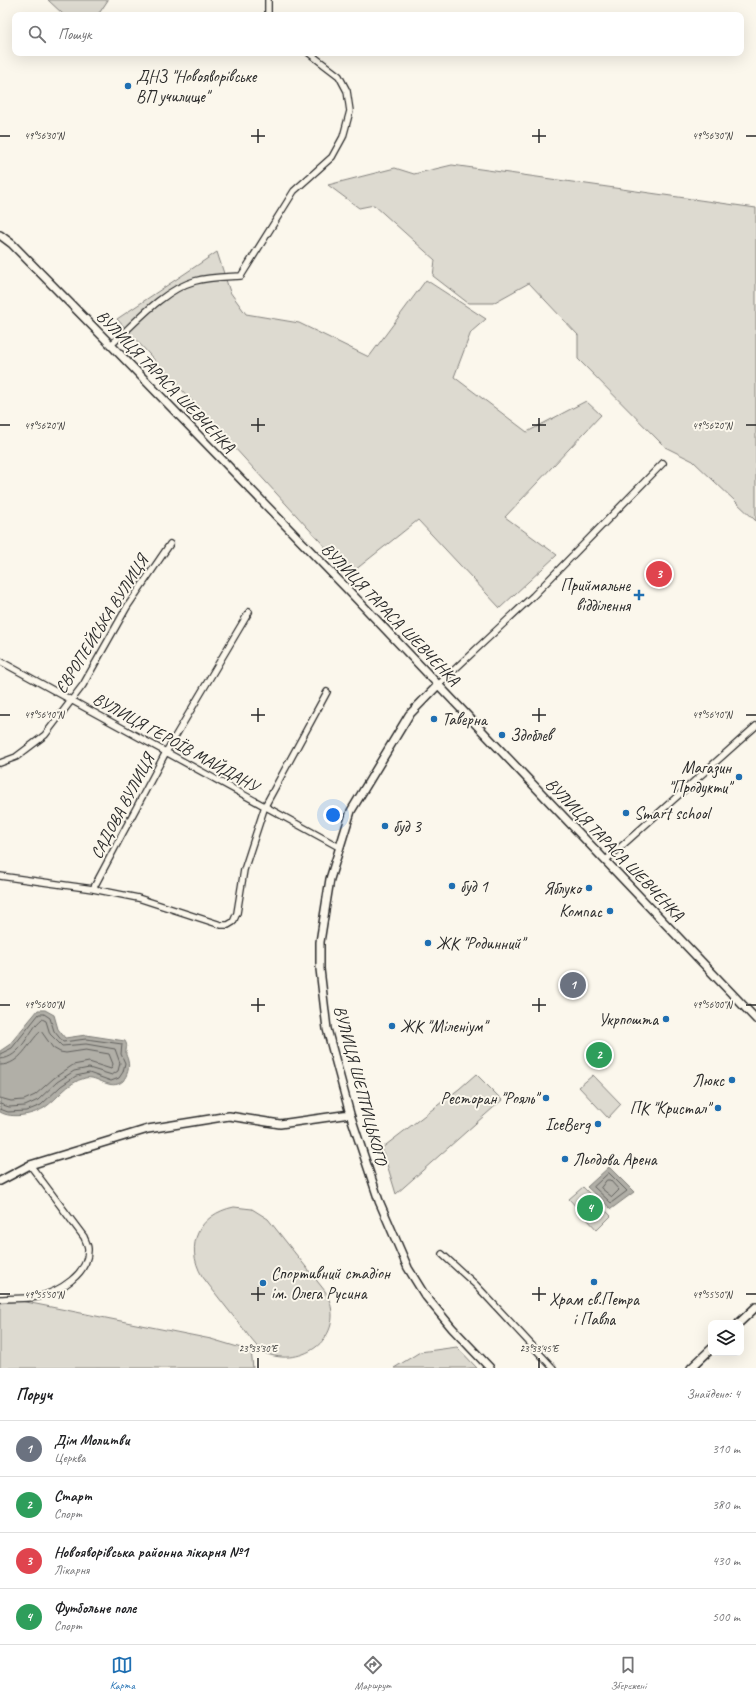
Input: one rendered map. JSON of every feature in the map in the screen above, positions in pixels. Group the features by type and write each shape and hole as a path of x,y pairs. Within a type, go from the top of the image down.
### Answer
{"street":[{"path":"268,0 268,12"},
{"path":"111,345 157,303 181,286 205,279 241,276 294,191 332,157 343,138 350,111 347,91 339,76 313,56"},
{"name":"ВУЛИЦЯ ТАРАСА ШЕВЧЕНКА","path":"0,235 12,244 111,345 606,860 756,1019"},
{"path":"438,685 533,596 662,463"},
{"name":"ЄВРОПЕЙСЬКА ВУЛИЦЯ","path":"0,762 16,757 45,735 84,684 127,607 170,544"},
{"name":"САДОВА ВУЛИЦЯ","path":"93,889 166,752 249,612"},
{"name":"ВУЛИЦЯ ГЕРОЇВ МАЙДАНУ","path":"0,661 340,846"},
{"name":"ВУЛИЦЯ ШЕПТИЦЬКОГО","path":"438,685 409,715 351,811 330,879 320,942 320,969 327,1029 350,1114 378,1201 408,1268 424,1294 452,1328 490,1368"},
{"path":"0,876 93,889 138,898 221,925 228,925 233,922 236,913 244,870 265,806 327,692"},
{"path":"606,860 756,726"},
{"path":"0,1181 30,1165 156,1127 229,1116 280,1124 350,1114"},
{"path":"0,1299 37,1297 58,1289 76,1277 84,1266 88,1249 84,1237 30,1165"},
{"path":"442,1254 476,1285 553,1368"},
{"path":"741,1320 756,1307"},
{"path":"691,1368 708,1352"}],"shaded area":[{"path":"48,0 108,0 100,12 61,12"},
{"path":"452,165 756,208 756,521 693,461 665,447 578,359 578,335 529,283 493,303 468,303 433,276 435,260 374,205 359,208 328,185 395,168 414,174"},
{"path":"217,252 230,292 246,314 299,323 369,357 426,280 486,319 471,332 454,377 527,432 586,401 601,415 505,517 557,555 500,608 418,520 350,574 117,319"},
{"path":"476,1074 502,1100 396,1194 382,1148 459,1089"},
{"path":"593,1075 621,1104 608,1118 579,1087"},
{"path":"583,1187 611,1216 597,1230 569,1199"},
{"name":"Спортивний стадіон ім. Олега Русина","path":"234,1207 252,1209 268,1219 325,1291 331,1306 332,1321 328,1333 320,1344 309,1351 296,1356 282,1357 267,1354 259,1349 202,1276 194,1253 198,1232 212,1216"},
{"path":"21,1301 211,1339 251,1351 253,1368 0,1368 0,1303"},
{"path":"457,1347 477,1368 394,1368 420,1352"}],"water":[{"path":"38,1010 45,1010 54,1015 58,1029 65,1038 86,1035 125,1041 127,1045 126,1054 129,1066 123,1081 113,1085 95,1079 85,1078 73,1083 44,1108 39,1110 16,1116 0,1112 0,1051 9,1045"},
{"path":"609,1167 634,1192 611,1209 587,1187"}],"place":[{"name":"ДНЗ \"Новояворівське ВП училище\"","path":"128,86"},
{"name":"Новояворівська районна лікарня №1","path":"659,574"},
{"name":"Приймальне відділення","path":"639,595"},
{"name":"Таверна","path":"434,719"},
{"name":"Здоблев","path":"502,735"},
{"name":"Магазин \"Продукти\"","path":"739,777"},
{"name":"Smart school","path":"626,813"},
{"name":"буд 3","path":"385,826"},
{"name":"буд 1","path":"452,886"},
{"name":"Яблуко","path":"589,888"},
{"name":"Компас","path":"610,911"},
{"name":"ЖК \"Родинний\"","path":"428,943"},
{"name":"Дім Молитви","path":"573,985"},
{"name":"Укрпошта","path":"666,1019"},
{"name":"ЖК \"Міленіум\"","path":"392,1026"},
{"name":"Старт","path":"599,1055"},
{"name":"Люкс","path":"732,1080"},
{"name":"Ресторан \"Рояль\"","path":"546,1098"},
{"name":"ПК \"Кристал\"","path":"718,1108"},
{"name":"IceBerg","path":"598,1124"},
{"name":"Льодова Арена","path":"565,1159"},
{"name":"Футбольне поле","path":"590,1208"},
{"name":"Храм св.Петра і Павла","path":"594,1282"},
{"name":"Спортивний стадіон ім. Олега Русина","path":"263,1283"}]}
